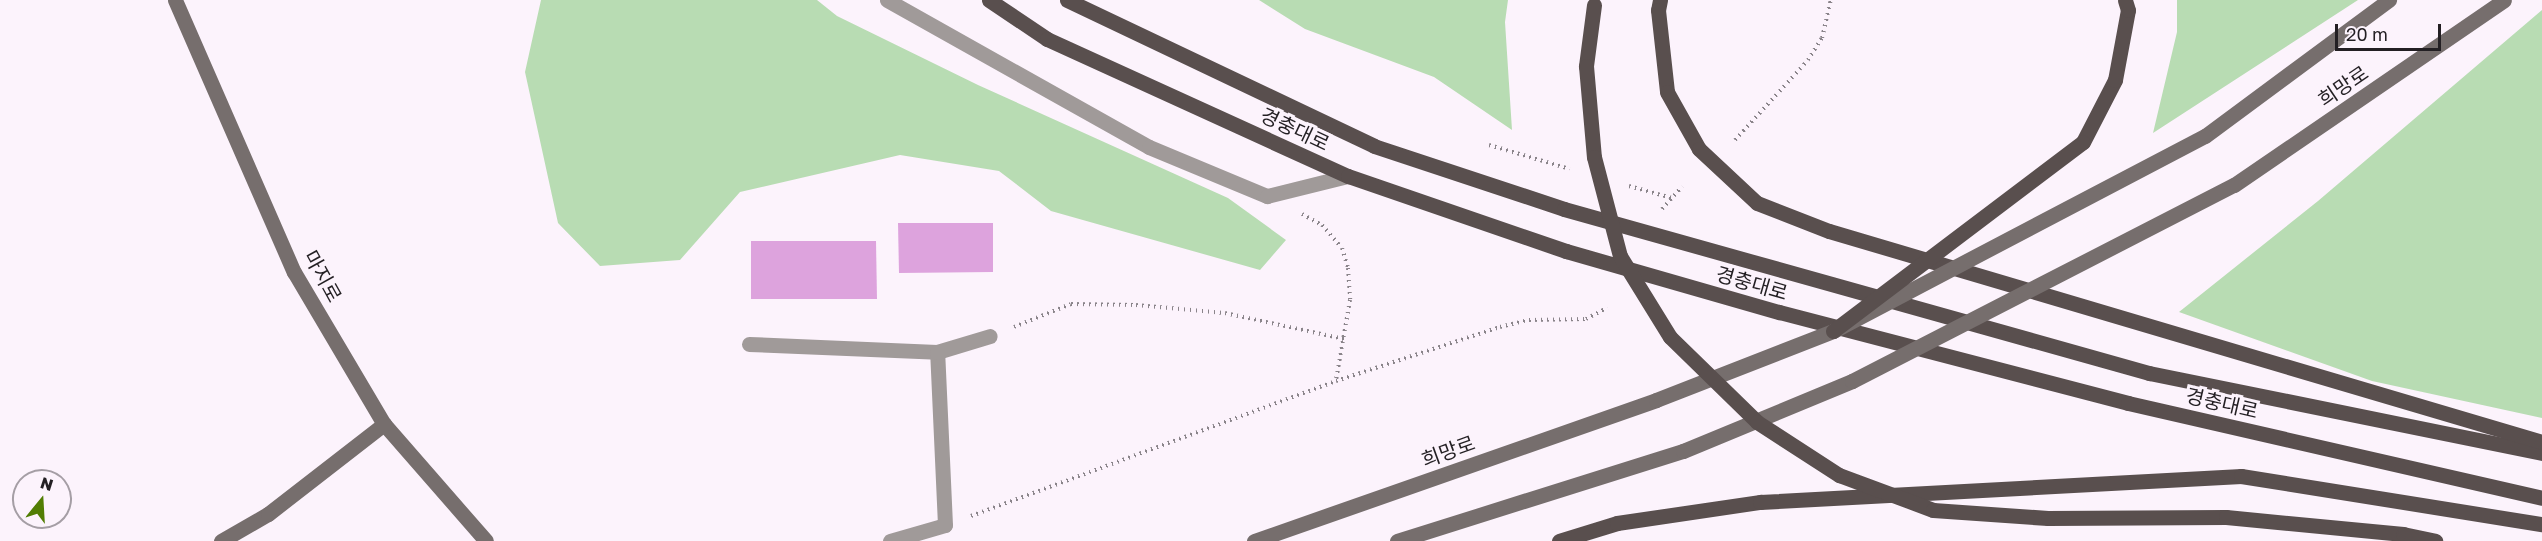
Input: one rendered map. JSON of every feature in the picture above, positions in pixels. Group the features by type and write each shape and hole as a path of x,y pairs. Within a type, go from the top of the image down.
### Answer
{"main road":[{"name":"마지로","path":"175,0 294,272 384,424 486,541"},
{"name":"경충대로","path":"989,0 1047,39 1348,176 1566,251 1779,312 2128,403 2542,498"},
{"name":"경충대로","path":"1067,0 1374,146 1564,210 2149,373 2542,453"},
{"path":"1660,0 1658,10 1667,92 1698,149 1757,203 1829,231 2542,442"},
{"path":"1833,331 2083,142 2115,80 2128,10 2125,0"},
{"name":"희망로","path":"1254,541 1656,400 1833,331 2205,136 2389,0"},
{"name":"희망로","path":"1397,541 1683,451 1852,381 2234,185 2504,0"},
{"path":"1595,3 1586,66 1594,158 1620,256 1670,337 1757,422 1839,475 1934,510 2048,518 2226,517 2403,534 2434,541"},
{"path":"221,541 268,514 384,424"},
{"path":"1559,541 1617,522 1760,502 2241,477 2542,524"}],"lane":[{"path":"887,0 1149,147 1268,196 1348,176"},
{"path":"748,344 936,352 990,336"},
{"path":"890,541 945,525 936,352"}],"path":[{"path":"1735,140 1808,60 1822,38 1831,0"},
{"path":"1662,208 1682,187"},
{"path":"1268,196 1322,225 1342,248 1350,300 1336,381"},
{"path":"990,336 1071,304 1136,305 1225,313 1344,339"},
{"path":"945,525 1336,381 1500,327 1529,320 1586,319 1607,308"}],"green space":[{"path":"541,0 817,0 837,16 978,85 1228,198 1286,240 1260,270 1051,211 999,171 900,155 740,192 680,260 600,266 558,223 525,72"},
{"path":"1259,0 1508,0 1505,22 1512,130 1434,77 1305,29"},
{"path":"2177,0 2358,0 2153,133 2177,32"},
{"path":"2542,10 2542,418 2372,381 2179,312 2318,201"}],"building":[{"path":"898,223 993,223 993,272 899,273"},
{"path":"751,241 876,241 877,299 751,299"}]}
